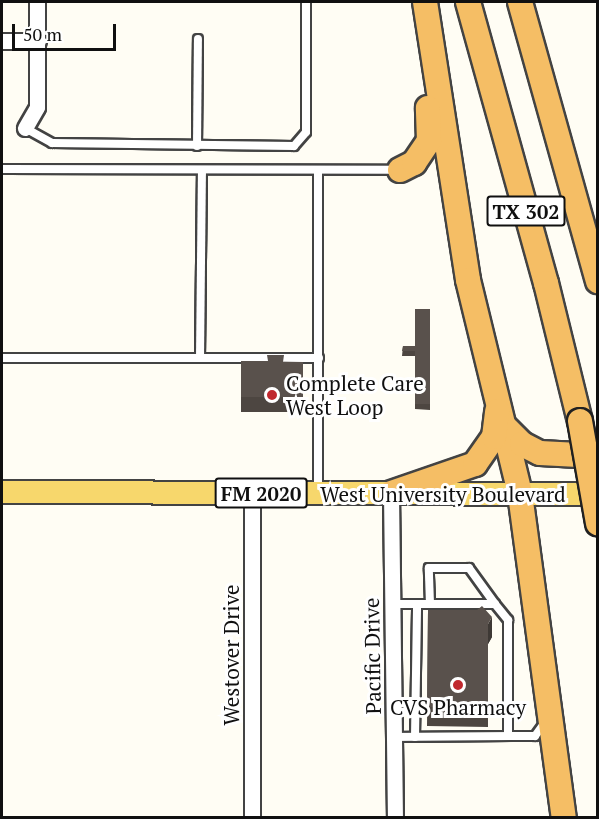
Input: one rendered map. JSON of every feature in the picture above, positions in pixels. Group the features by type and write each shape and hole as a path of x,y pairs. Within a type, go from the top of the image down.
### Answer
{"highway":[{"path":"400,170 421,155 431,133 414,2"},
{"path":"425,2 468,280 520,494 564,818"},
{"name":"TX 302","path":"468,2 546,283 579,421 597,523"},
{"name":"TX 302","path":"520,2 597,281"},
{"path":"500,414 522,444 540,453 597,456"},
{"path":"391,493 475,464 494,437 500,414"}],"main road":[{"name":"West University Boulevard","path":"2,492 597,494"}],"street":[{"path":"25,128 37,107 37,2"},
{"path":"2,41 38,41"},
{"name":"Westover Drive","path":"252,492 252,818"},
{"name":"Pacific Drive","path":"391,493 395,818"}],"lane":[{"path":"25,128 52,144 283,147 302,140 306,132 306,2"},
{"path":"197,146 198,39"},
{"path":"2,169 400,170"},
{"path":"200,358 202,170"},
{"path":"318,170 318,494"},
{"path":"2,358 319,358"},
{"path":"430,604 429,568 469,568 508,620 508,736"},
{"path":"392,604 495,604"},
{"path":"415,737 417,604"},
{"path":"394,737 535,736 550,716"}],"building":[{"path":"415,309 430,309 430,404 415,404 415,351 402,351 403,346 415,346"},
{"path":"267,355 284,355 283,362 303,362 303,397 241,397 241,361 268,361"},
{"name":"CVS Pharmacy","path":"482,606 492,617 488,624 488,707 427,707 428,610 477,610"}],"place":[{"name":"Complete Care West Loop","path":"272,395"},
{"name":"CVS Pharmacy","path":"458,685"}]}
